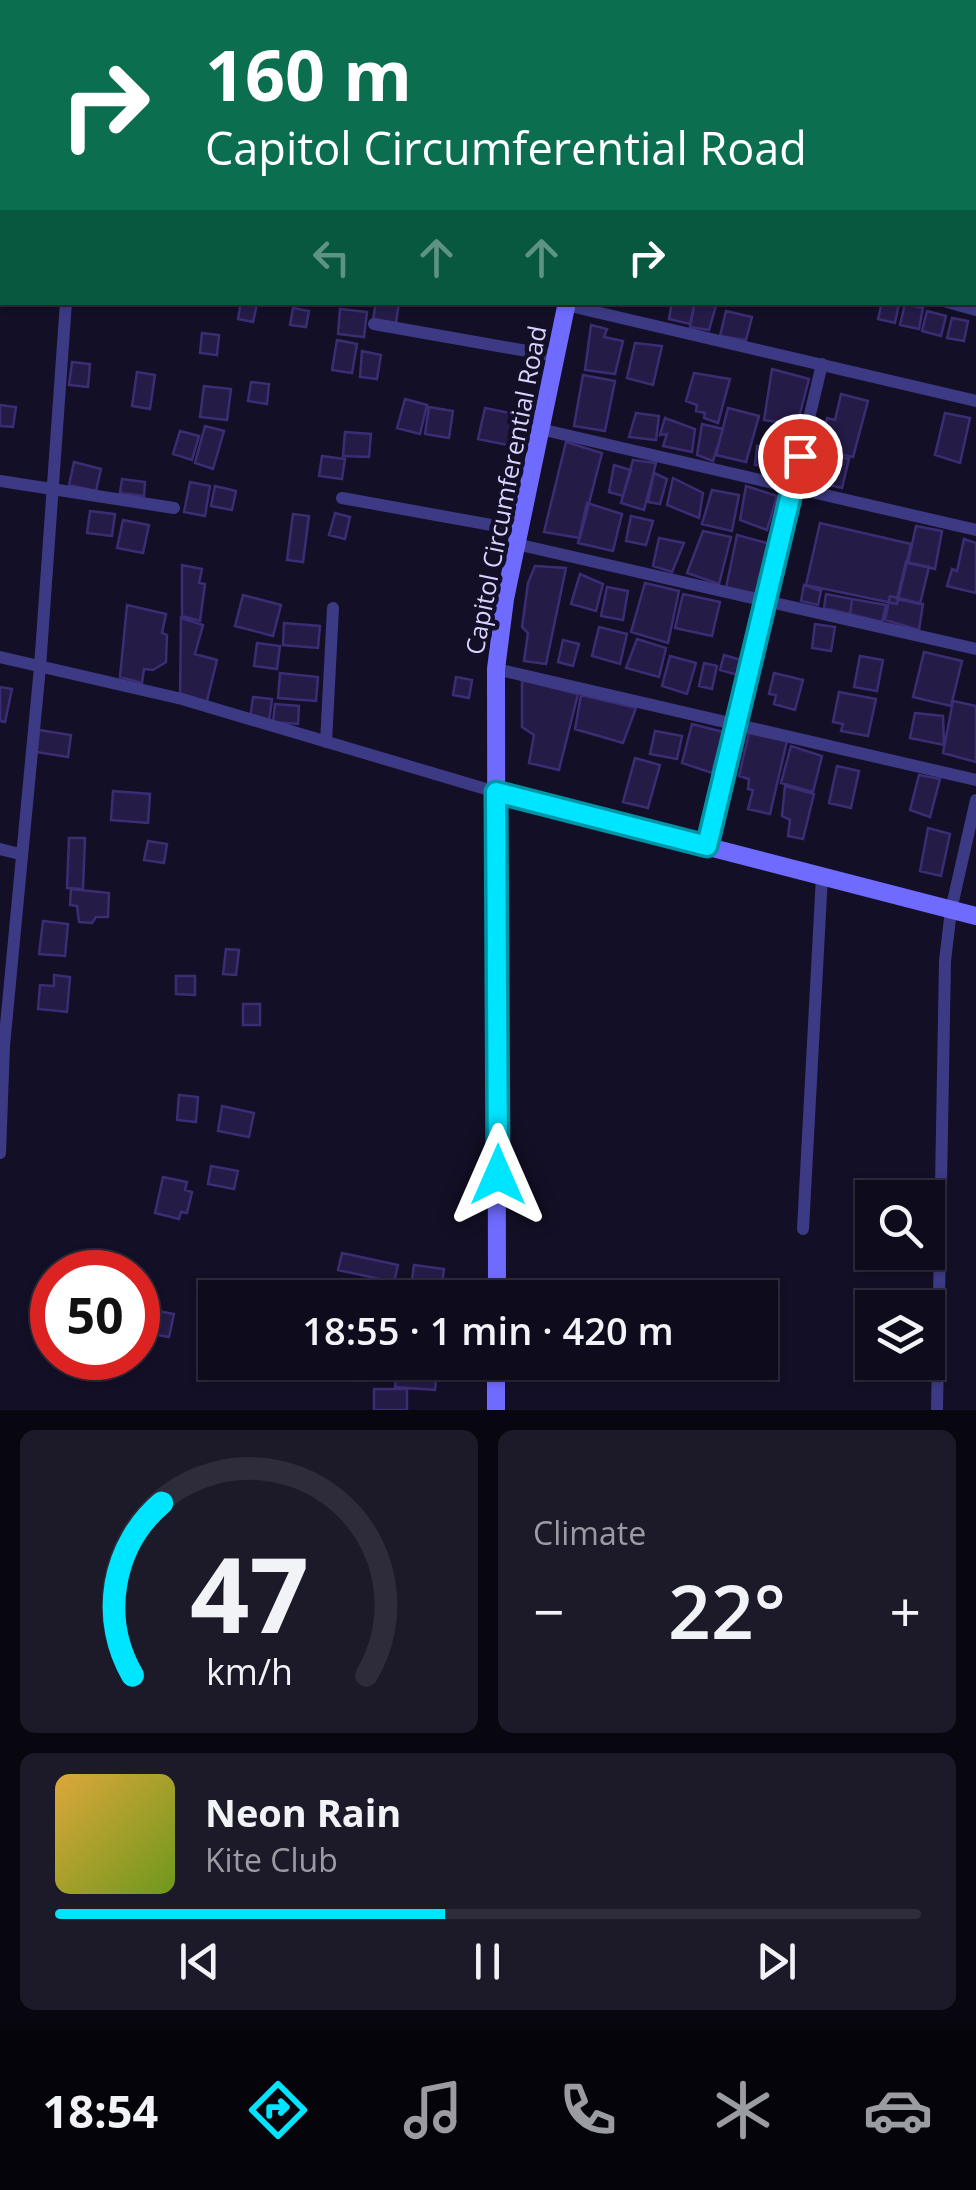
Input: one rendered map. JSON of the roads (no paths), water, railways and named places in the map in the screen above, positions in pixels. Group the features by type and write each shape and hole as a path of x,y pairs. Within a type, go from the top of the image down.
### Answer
{"main road":[{"name":"Capitol Circumferential Road","path":"497,1280 496,669 517,537 566,305"},
{"path":"496,792 976,916"},
{"path":"496,1380 496,1410"}],"street":[{"path":"0,1153 4,1046 40,668 66,305"},
{"path":"570,305 976,401"},
{"path":"374,324 555,356"},
{"path":"707,846 822,364"},
{"path":"540,429 976,530"},
{"path":"0,481 174,508"},
{"path":"342,498 976,650"},
{"path":"326,742 334,608"},
{"path":"0,657 182,699 496,792"},
{"path":"496,669 976,780"},
{"path":"937,1410 946,961 951,910 976,800"},
{"path":"0,848 20,854"},
{"path":"803,1229 822,876"},
{"path":"0,915 16,918"}]}
